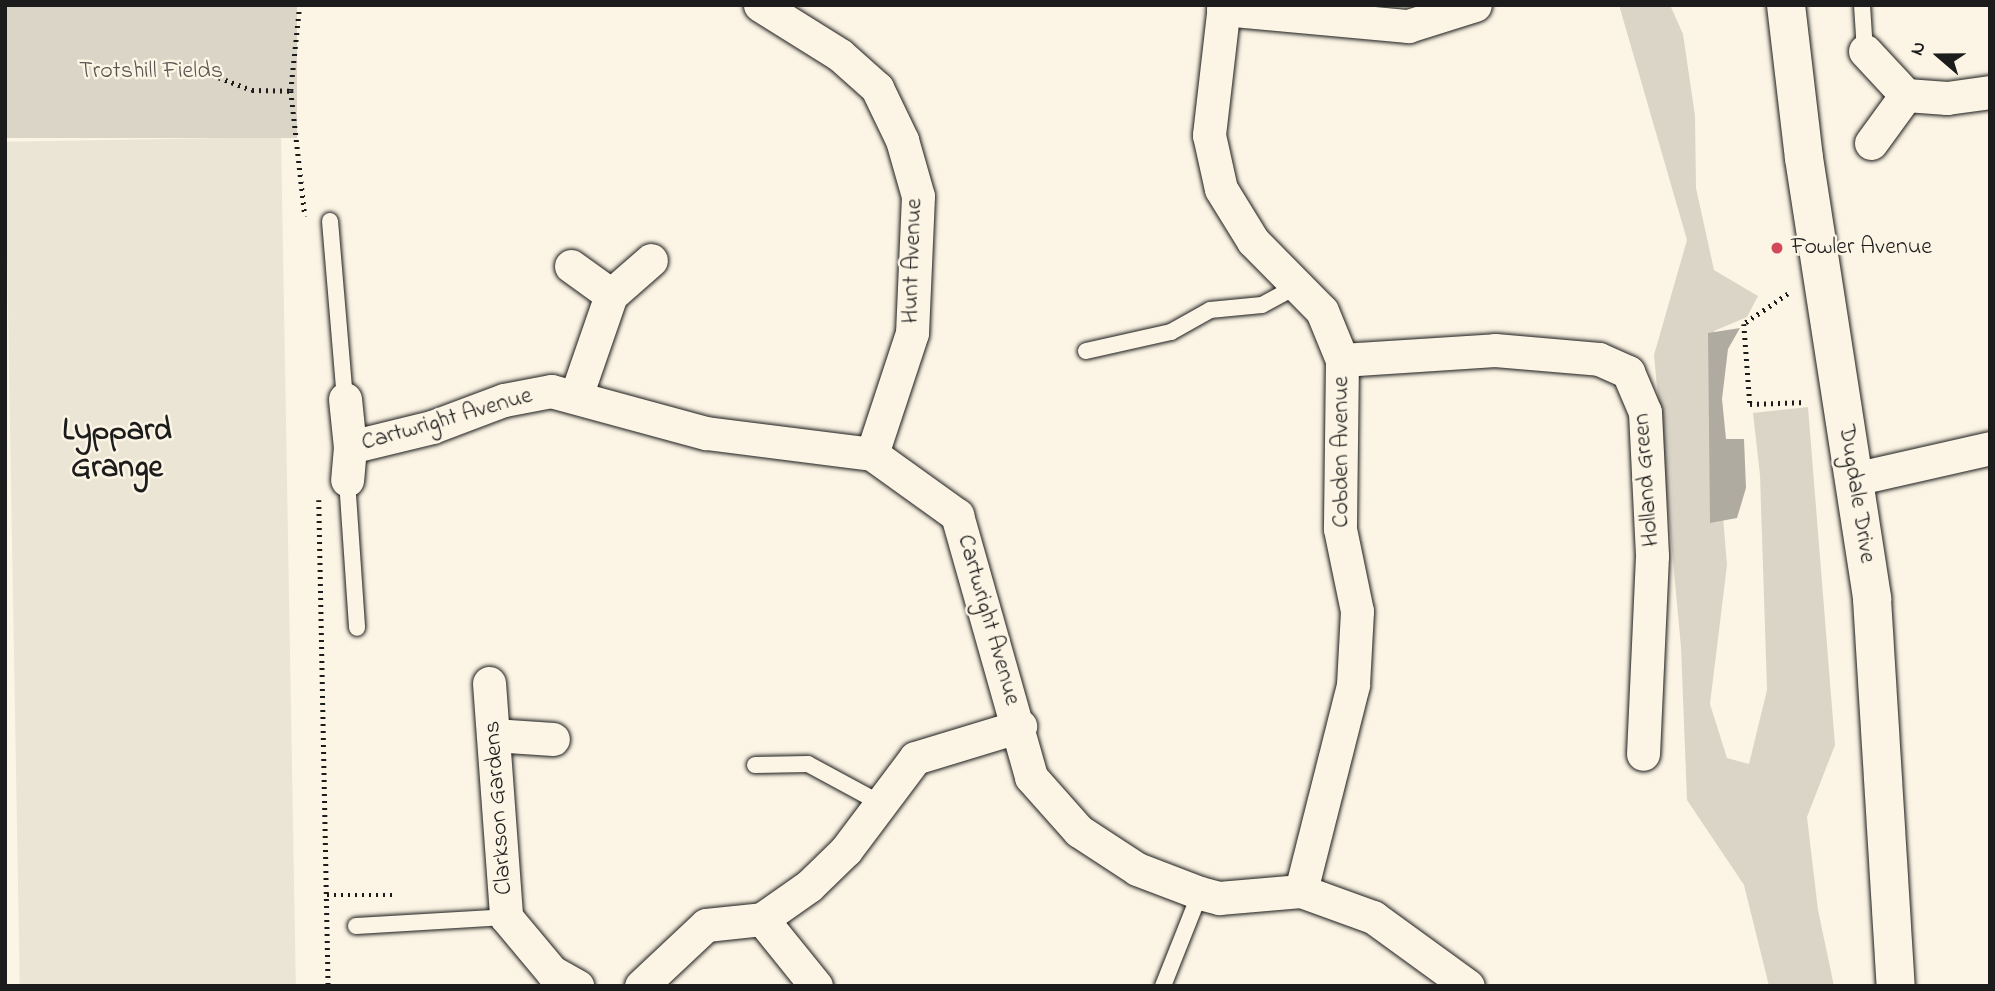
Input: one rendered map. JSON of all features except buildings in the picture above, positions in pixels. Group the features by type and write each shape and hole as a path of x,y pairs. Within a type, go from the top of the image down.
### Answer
{"street":[{"name":"Hunt Avenue","path":"760,5 839,55 877,88 902,140 918,195 912,333 872,454"},
{"path":"1223,7 1408,26 1475,5"},
{"name":"Dugdale Drive","path":"1786,5 1821,272 1872,599 1896,986"},
{"name":"Cobden Avenue","path":"1223,7 1209,135 1221,189 1253,241 1322,311 1342,360 1340,529 1357,611 1353,685 1301,891"},
{"path":"1865,51 1906,94 1947,98 1990,92"},
{"path":"1871,143 1906,94"},
{"path":"576,396 611,295 651,260"},
{"path":"571,266 611,295"},
{"name":"Holland Green","path":"1342,360 1495,350 1599,359 1628,372 1646,412 1652,556 1643,754"},
{"name":"Cartwright Avenue","path":"350,447 432,427 503,400 551,391 706,433 872,454 957,514 1020,726 1031,777 1079,831 1137,869 1200,894 1219,898 1301,891 1373,916 1468,986"},
{"path":"345,399 350,447 347,480"},
{"path":"1854,479 1990,448"},
{"name":"Clarkson Gardens","path":"489,683 506,917 552,972 577,986"},
{"path":"641,986 706,925 762,919 809,886 846,850 915,758 1020,726"},
{"path":"494,735 553,739"},
{"path":"762,919 816,986"}],"lane":[{"path":"1861,5 1865,51"},
{"path":"330,221 345,399"},
{"path":"1086,351 1171,332 1210,310 1262,305 1298,285"},
{"path":"347,480 356,628"},
{"path":"755,765 808,764 880,803"},
{"path":"1163,986 1200,894"},
{"path":"356,926 506,917"}],"path":[{"path":"186,65 252,90 291,91"},
{"path":"1821,272 1744,324 1750,404 1842,400"}],"shaded area":[{"path":"281,137 296,986 20,986 5,142"},
{"path":"1740,328 1728,349 1722,399 1726,439 1744,439 1746,488 1737,518 1710,523 1708,333"}],"green space":[{"name":"Trotshill Fields","path":"5,5 297,5 297,138 5,138"},
{"path":"1619,5 1670,5 1683,34 1695,116 1696,188 1714,270 1758,296 1747,317 1714,331 1716,432 1727,565 1710,704 1727,758 1749,764 1767,690 1760,475 1753,413 1808,407 1835,745 1807,817 1818,910 1834,986 1769,986 1744,885 1687,800 1681,647 1654,355 1687,240"}],"place":[{"name":"Fowler Avenue","path":"1777,248"}],"district":[{"name":"Lyppard Grange","path":"117,452"}]}
